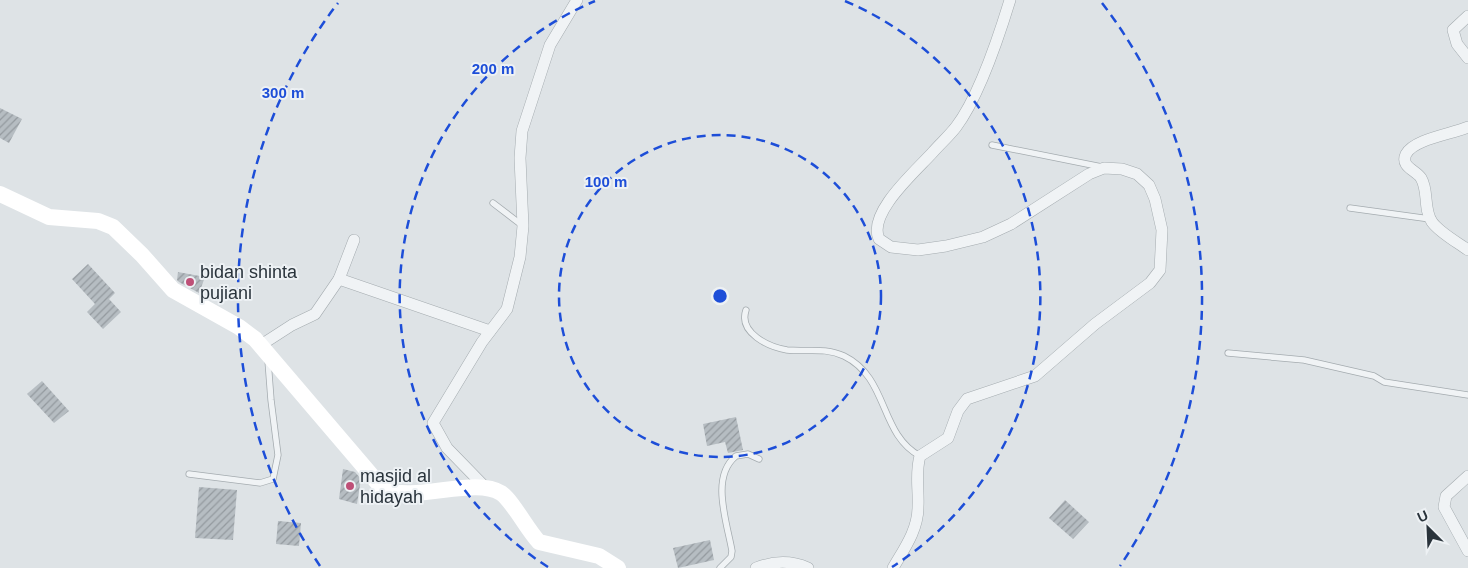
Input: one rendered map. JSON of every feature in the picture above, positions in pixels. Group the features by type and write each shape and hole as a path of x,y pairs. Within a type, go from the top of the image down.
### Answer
{"street":[{"path":"577,0 550,45 522,130 520,158 523,226 520,257 508,309 490,331 433,423 447,448 485,487 502,494 538,542 599,556 618,568"},
{"path":"892,568 914,531 917,518 917,465 920,456 948,438 958,411 967,399 1022,382 1040,373 1095,324 1150,283 1160,270 1162,230 1155,199 1149,185 1137,174 1122,169 1104,168 1090,174 1011,224 983,237 946,246 918,250 891,247 879,240 877,226 888,204 956,126 965,111 993,49 1010,0"},
{"path":"1468,16 1453,30 1457,44 1468,58"},
{"path":"1468,127 1419,142 1407,153 1404,160 1406,165 1421,178 1426,191 1430,220 1468,250"},
{"path":"0,194 49,217 98,221 113,227 136,248 173,290 239,327 265,349 383,489 393,492 428,492 485,487"},
{"path":"265,349 292,325 315,314 339,278 354,240"},
{"path":"339,278 490,331"},
{"path":"1468,476 1446,496 1444,506 1468,551"},
{"path":"756,568 772,562 784,562 808,568"}],"lane":[{"path":"992,145 1104,168"},
{"path":"493,203 523,226"},
{"path":"1350,208 1430,220"},
{"path":"746,310 745,319 749,331 766,342 789,350 835,352 851,360 864,370 876,388 898,437 907,449 920,456"},
{"path":"188,474 260,483 273,478 278,455 265,349"},
{"path":"1228,353 1304,360 1374,376 1384,382 1468,395"},
{"path":"720,568 731,557 732,551 721,485 723,473 736,456 748,454 759,459"}],"building":[{"path":"0,108 22,119 9,143 0,138"},
{"path":"88,264 115,293 109,299 121,312 103,329 87,312 95,304 72,279"},
{"name":"bidan shinta pujiani","path":"178,272 205,277 199,293 177,280"},
{"path":"42,381 69,411 54,423 27,394"},
{"path":"736,417 743,450 728,453 725,442 707,446 703,424"},
{"name":"masjid al hidayah","path":"343,469 355,472 361,479 357,504 339,499"},
{"path":"199,487 237,490 233,540 195,538"},
{"path":"1065,500 1089,522 1073,539 1049,518"},
{"path":"278,521 301,523 299,546 276,544"},
{"path":"710,540 714,560 678,568 673,548"}],"place":[{"name":"bidan shinta pujiani","path":"190,282"},
{"name":"masjid al hidayah","path":"350,486"}]}
